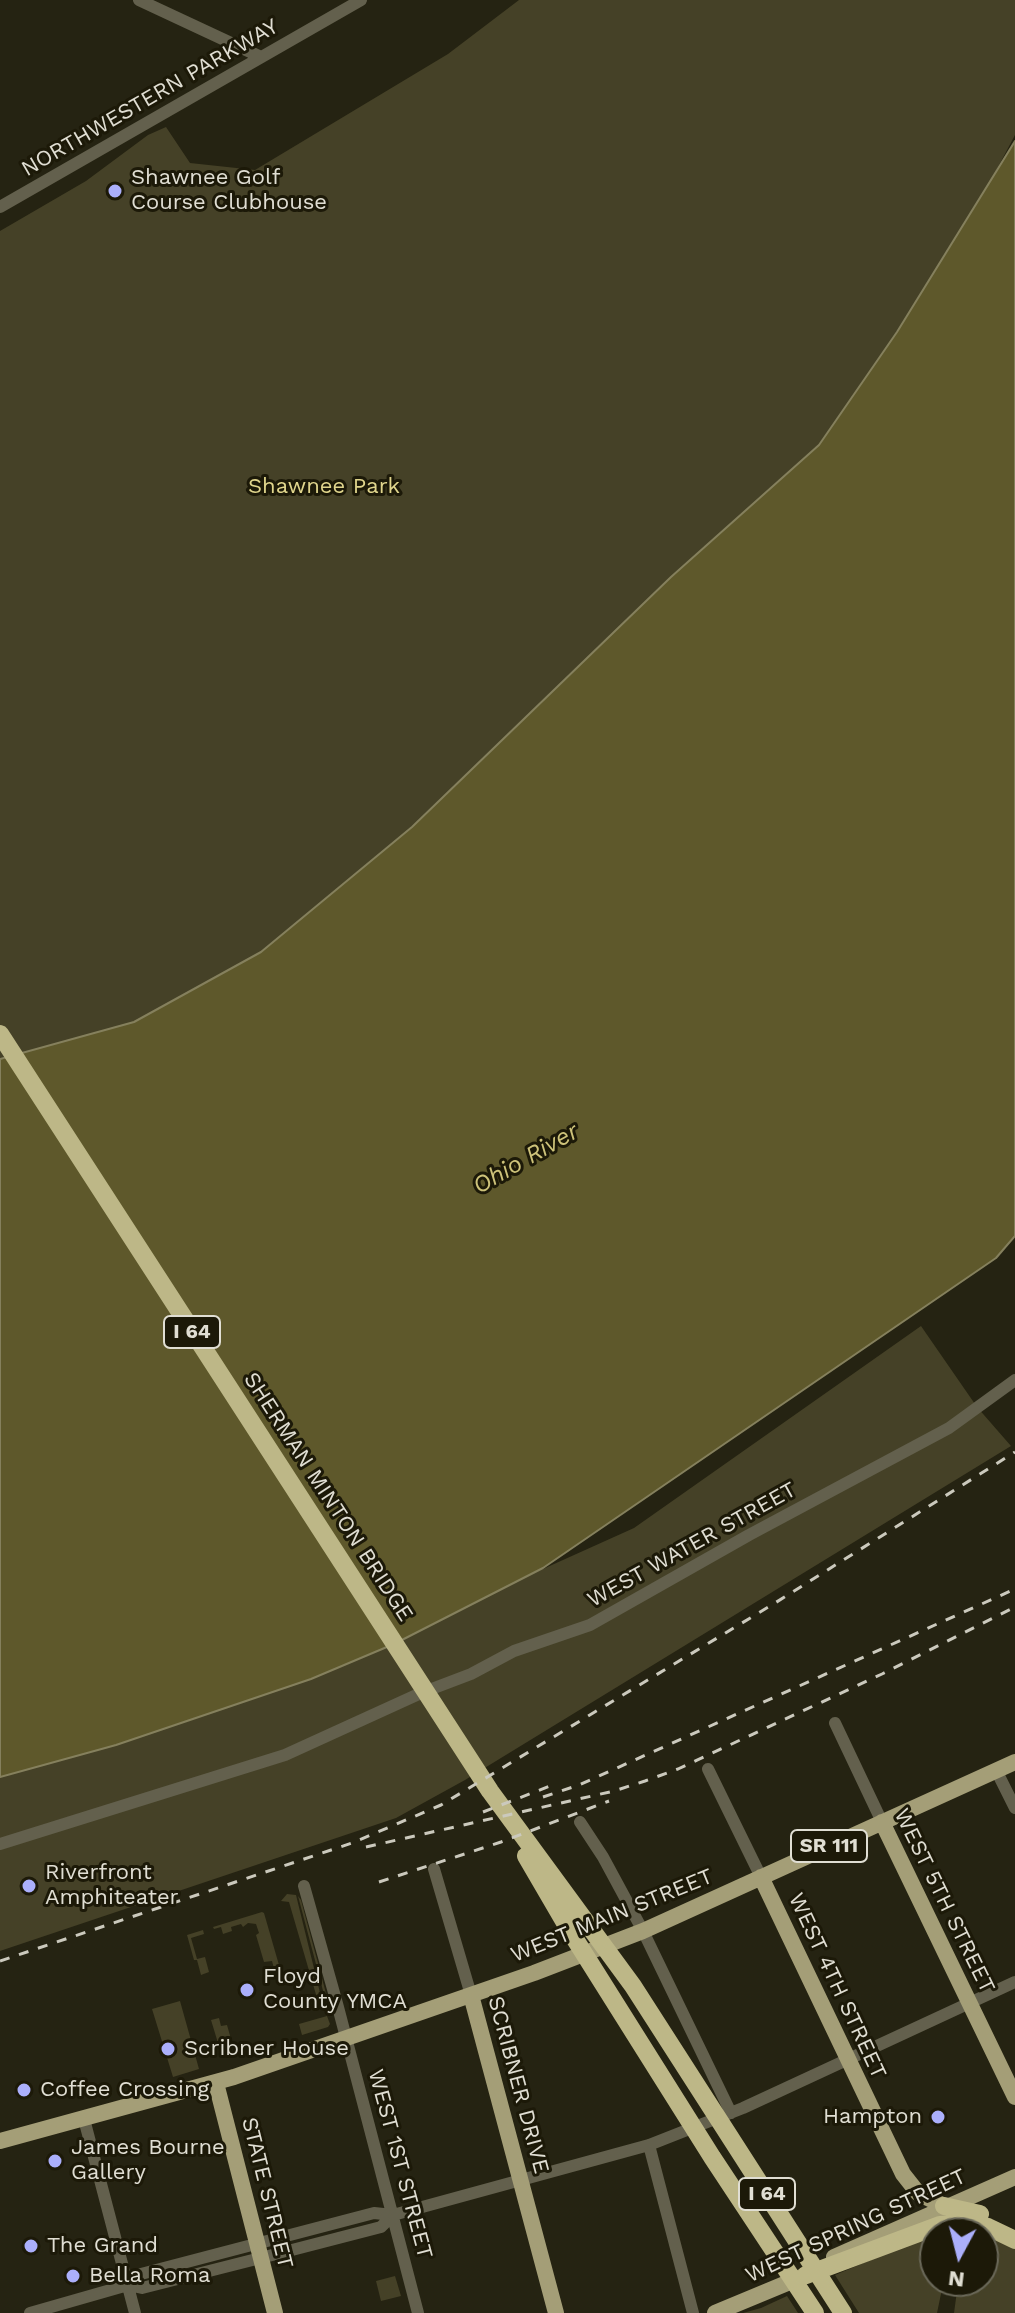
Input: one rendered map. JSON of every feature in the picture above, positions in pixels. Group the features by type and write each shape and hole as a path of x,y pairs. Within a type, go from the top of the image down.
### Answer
{"highway":[{"name":"SHERMAN MINTON BRIDGE","path":"0,1034 490,1791 564,1890 624,1991"},
{"name":"SHERMAN MINTON BRIDGE","path":"0,1034 467,1756 556,1908 624,1991"},
{"path":"0,1044 438,1715 624,1991"},
{"name":"I 64","path":"624,1991 679,2077 731,2144 797,2247 828,2308"},
{"name":"I 64","path":"679,2077 712,2157 775,2255 828,2308"},
{"path":"944,2206 990,2216 1015,2229"},
{"path":"804,2276 940,2225 980,2225 1015,2240"},
{"path":"828,2308 853,2313"}],"main road":[{"name":"WEST MAIN STREET","path":"0,2141 223,2081 471,1995 643,1931 1015,1762"},
{"name":"WEST 5TH STREET","path":"882,1822 1015,2097"},
{"name":"WEST 4TH STREET","path":"761,1877 906,2179 925,2198 944,2206"},
{"name":"SCRIBNER DRIVE","path":"471,1995 556,2313"},
{"name":"STATE STREET","path":"223,2081 275,2313"},
{"name":"WEST SPRING STREET","path":"715,2313 804,2276 851,2249 1015,2177"}],"street":[{"path":"139,0 261,57"},
{"name":"NORTHWESTERN PARKWAY","path":"0,207 361,0"},
{"name":"WEST WATER STREET","path":"0,1844 285,1755 421,1693 471,1674 514,1651 613,1614 749,1535 949,1428 1015,1380"},
{"name":"WEST 5TH STREET","path":"835,1723 882,1822"},
{"name":"WEST 4TH STREET","path":"708,1769 761,1877"},
{"path":"996,1770 1015,1808"},
{"path":"580,1822 643,1931 731,2113"},
{"path":"17,1838 22,1825"},
{"name":"SCRIBNER DRIVE","path":"434,1869 471,1995"},
{"name":"WEST 1ST STREET","path":"304,1886 418,2313"},
{"path":"30,2313 128,2285 141,2274 259,2251 374,2213 393,2215 649,2145 731,2113 1015,1982"},
{"path":"84,2119 135,2313"},
{"path":"649,2145 693,2313"}],"green space":[{"name":"Shawnee Park","path":"519,0 1015,0 1015,135 912,329 771,516 584,696 261,952 134,1022 0,1059 0,231 86,181 148,135 166,127 190,163 255,170 448,54"},
{"path":"921,1326 977,1407 1011,1446 465,1780 396,1818 0,1951 0,1777 116,1745 311,1679 394,1644 523,1578 634,1528"},
{"path":"287,1894 296,1895 323,2005 315,2007 311,2003 317,1998 289,1902 281,1901"},
{"path":"298,1896 327,1997 326,2002"},
{"path":"262,1912 283,1979 277,1980 272,1961 264,1962 256,1924 231,1927 232,1931 223,1934 221,1927 213,1927"},
{"path":"203,1930 204,1934 191,1938 197,1959 205,1957 209,1972 201,1975 187,1935"},
{"path":"180,2001 199,2069 173,2077 152,2009"},
{"path":"327,2016 328,2027 302,2035 299,2024"},
{"path":"219,2018 221,2026 227,2025 231,2039 218,2043 211,2020"},
{"path":"999,2239 1015,2248 1015,2313 954,2313 956,2297 999,2297"},
{"path":"919,2240 919,2297 940,2297 937,2313 859,2313 835,2275"},
{"path":"395,2276 401,2296 381,2301 376,2281"},
{"path":"787,2296 798,2313 743,2313 761,2308"}],"water":[{"name":"Ohio River","path":"1015,141 1015,1236 996,1258 543,1568 394,1644 311,1679 116,1745 0,1777 0,1059 134,1022 261,952 412,827 671,577 819,445 897,332"}],"railway":[{"path":"0,1961 352,1843 441,1805 775,1603 1015,1452"},
{"path":"543,1797 579,1785 1015,1589"},
{"path":"366,1847 614,1791 678,1769 882,1674 1015,1607"},
{"path":"483,1812 550,1786"},
{"path":"379,1882 501,1842 609,1801"}],"place":[{"name":"Shawnee Golf Course Clubhouse","path":"115,191"},
{"name":"Riverfront Amphiteater","path":"29,1886"},
{"name":"Floyd County YMCA","path":"247,1990"},
{"name":"Scribner House","path":"168,2049"},
{"name":"Coffee Crossing","path":"24,2090"},
{"name":"Hampton","path":"938,2117"},
{"name":"James Bourne Gallery","path":"55,2161"},
{"name":"The Grand","path":"31,2246"},
{"name":"Bella Roma","path":"73,2276"}]}
